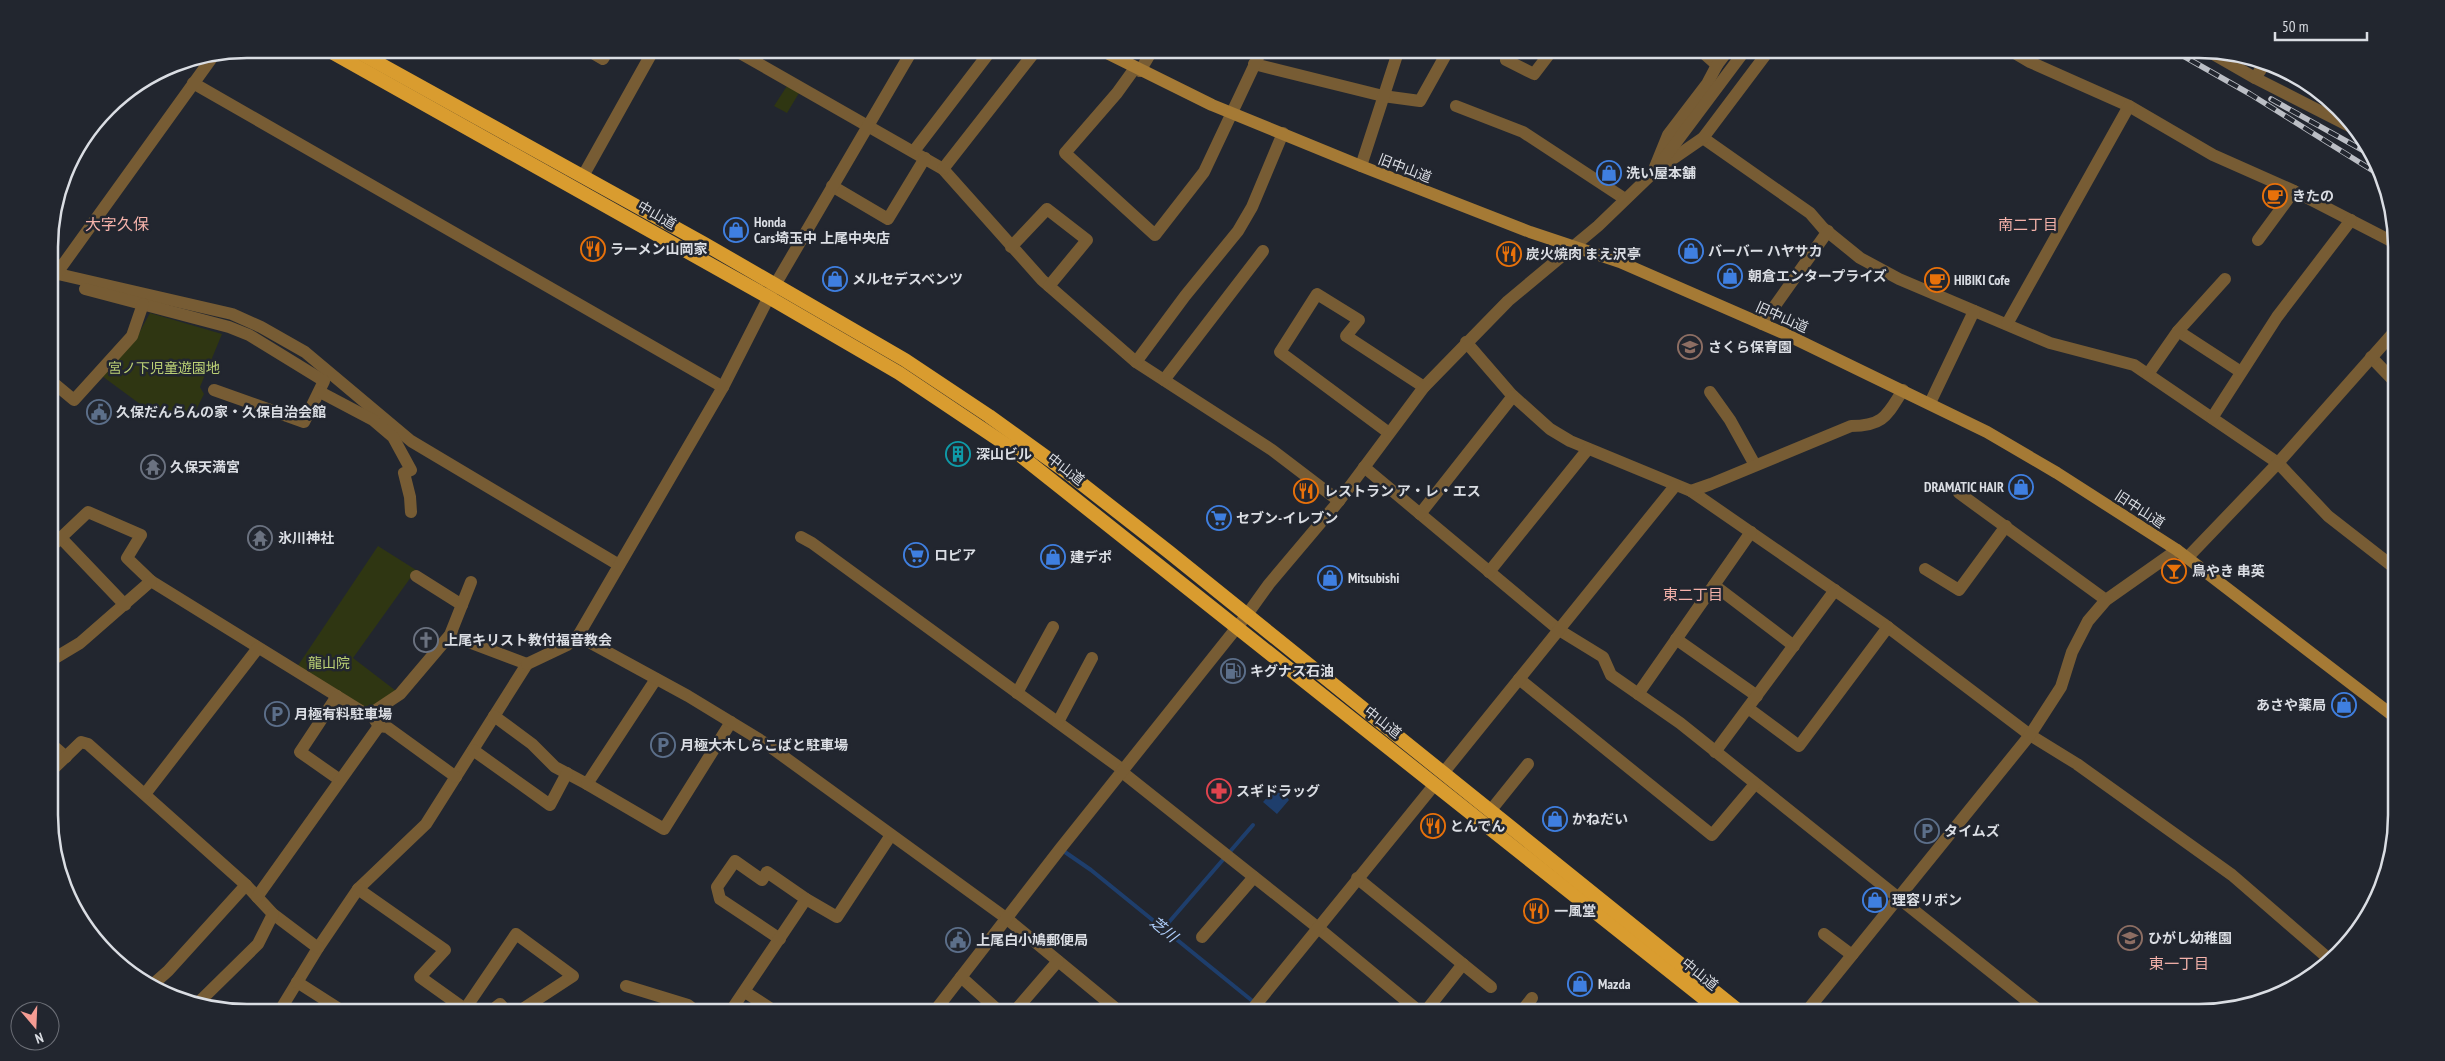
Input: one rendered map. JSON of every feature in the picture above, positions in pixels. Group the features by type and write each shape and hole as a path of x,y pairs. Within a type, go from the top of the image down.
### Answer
{"highway":[{"name":"中山道","path":"343,58 772,292 905,360 989,416 1084,485 1241,621 1435,784 1711,1004"},
{"name":"中山道","path":"369,58 583,176 772,292"},
{"name":"中山道","path":"1241,621 1444,772 1730,1004"}],"main road":[{"name":"旧中山道","path":"1116,58 1230,112 1361,166 1537,235 1575,245 1620,262 1762,324 1904,390 1987,432 2049,468 2182,554 2388,712"}],"street":[{"path":"583,176 649,58"},
{"path":"749,58 944,169 1049,286 1136,362 1272,450 1338,501"},
{"path":"284,1004 318,948 358,889 426,824 527,664 567,645 578,636 722,387 772,292 906,58"},
{"path":"832,186 888,219 919,155 986,58"},
{"path":"944,169 1030,58"},
{"path":"1147,58 1065,152 1155,235 1204,172 1230,112 1257,58"},
{"path":"1361,166 1396,58"},
{"path":"1254,64 1383,96 1420,102 1444,58"},
{"path":"1506,60 1534,74 1546,58"},
{"path":"1710,58 1717,64"},
{"path":"1654,172 1668,135 1707,84 1722,58"},
{"path":"1654,172 1739,58"},
{"path":"940,1004 1269,584 1338,501 1424,387 1508,301 1575,245 1654,172 1703,138 1762,58"},
{"path":"2023,58 2129,106 2213,155 2294,191 2387,239"},
{"path":"2222,59 2341,122"},
{"path":"58,268 210,61"},
{"path":"2255,78 2261,69"},
{"path":"194,84 722,387"},
{"path":"1456,106 1523,132 1625,199"},
{"path":"2007,324 2129,106"},
{"path":"1136,362 1185,296 1238,231 1252,207 1283,133"},
{"path":"1703,138 1810,213 1828,232 1867,262 1899,279 2050,343 2134,365 2278,463 2328,516 2388,563"},
{"path":"2258,240 2294,191"},
{"path":"1012,247 1047,209 1087,240 1049,286"},
{"path":"2212,418 2277,317 2351,220"},
{"path":"1762,324 1828,232"},
{"path":"1164,380 1263,251"},
{"path":"58,277 232,314 261,327 305,352 326,383 393,437 411,470 404,473 410,497 411,512"},
{"path":"58,278 143,304 229,327 249,335 326,383 411,441 619,565"},
{"path":"2148,374 2178,330 2225,280"},
{"path":"1389,433 1280,352 1317,294 1359,320 1346,336 1424,387"},
{"path":"58,387 74,400 132,336 143,304"},
{"path":"1930,403 1974,311"},
{"path":"2178,330 2241,372"},
{"path":"1812,1004 2030,735 2061,687 2072,652 2088,621 2106,600 2182,554 2278,463 2388,339"},
{"path":"1466,342 1513,396 1550,428 1570,441 1691,491 1888,627 2030,735 2077,764 2232,875 2325,955"},
{"path":"2371,357 2388,375"},
{"path":"214,390 304,422 326,383"},
{"path":"1691,491 1851,426 1874,425 1884,419 1904,390"},
{"path":"1710,392 1730,420 1755,465"},
{"path":"1420,514 1513,396"},
{"path":"1489,572 1588,449"},
{"path":"1364,467 1559,630 1603,658 1611,676 1715,752 2031,1004"},
{"path":"1444,772 1675,486"},
{"path":"1959,493 2106,600"},
{"path":"125,605 60,538 88,512 141,535 127,558 151,580 258,648 366,714 370,714 379,726 387,728 456,777"},
{"path":"1925,569 1958,590 2006,526"},
{"path":"1638,694 1751,532"},
{"path":"801,537 812,543 1123,771 1410,1004"},
{"path":"416,576 462,605"},
{"path":"58,656 80,643 151,580"},
{"path":"370,714 400,694 450,635 471,582"},
{"path":"1714,585 1794,646"},
{"path":"1715,752 1835,590"},
{"path":"1017,693 1053,627"},
{"path":"1748,708 1799,746 1888,627"},
{"path":"450,635 527,664"},
{"path":"578,636 765,743 1006,918 1110,1004"},
{"path":"1676,639 1757,696"},
{"path":"145,794 258,648"},
{"path":"1058,722 1092,658"},
{"path":"587,784 656,679"},
{"path":"1519,679 1712,835 1755,784"},
{"path":"337,696 300,752 340,780"},
{"path":"494,716 532,744 555,767 664,829 731,722"},
{"path":"258,897 379,726"},
{"path":"58,764 81,742 88,744 246,885 273,914 318,948"},
{"path":"58,750 66,757"},
{"path":"472,750 550,805 567,774"},
{"path":"1491,810 1528,764"},
{"path":"1256,1004 1435,784"},
{"path":"780,939 720,899 717,888 735,861 762,880 767,872 806,899 837,917 891,835"},
{"path":"1202,937 1254,877"},
{"path":"1357,878 1491,987"},
{"path":"157,981 246,885"},
{"path":"358,889 445,950 420,977 457,1004"},
{"path":"736,1004 806,899"},
{"path":"202,998 258,944 273,914"},
{"path":"471,1004 516,934 573,976 530,1004"},
{"path":"1824,934 1852,955"},
{"path":"1021,1004 1058,961"},
{"path":"1431,1004 1463,964"},
{"path":"961,978 991,1004"},
{"path":"297,982 331,1004"},
{"path":"626,986 685,1004"},
{"path":"745,992 764,1004"},
{"path":"1527,1004 1532,998"}],"green space":[{"path":"787,86 799,93 787,113 774,106"},
{"name":"宮ノ下児童遊園地","path":"150,313 222,334 200,387 204,394 191,420 140,404 102,376 138,335"},
{"name":"龍山院","path":"378,546 416,570 353,658 400,694 370,714 295,670"}],"water":[{"path":"1276,788 1283,791 1287,788 1289,790 1285,795 1289,800 1277,814 1263,802"}],"waterway":[{"path":"1163,929 1253,825"},
{"name":"芝川","path":"1062,850 1091,870 1256,1004"}],"railway":[{"path":"2187,58 2250,94 2371,169"},
{"path":"2271,99 2360,149"}],"place":[{"name":"洗い屋本舗","path":"1609,173"},
{"name":"きたの","path":"2275,196"},
{"name":"Honda Cars埼玉中 上尾中央店","path":"736,230"},
{"name":"ラーメン山岡家","path":"593,249"},
{"name":"バーバー ハヤサカ","path":"1691,251"},
{"name":"炭火焼肉 まえ沢亭","path":"1509,254"},
{"name":"朝倉エンタープライズ","path":"1730,276"},
{"name":"メルセデスベンツ","path":"835,279"},
{"name":"HIBIKI Cofe","path":"1937,280"},
{"name":"さくら保育園","path":"1690,347"},
{"name":"久保だんらんの家・久保自治会館","path":"99,412"},
{"name":"深山ビル","path":"958,454"},
{"name":"久保天満宮","path":"153,467"},
{"name":"DRAMATIC HAIR","path":"2021,487"},
{"name":"レストラン ア・レ・エス","path":"1306,491"},
{"name":"セブン-イレブン","path":"1219,518"},
{"name":"氷川神社","path":"260,538"},
{"name":"ロピア","path":"916,555"},
{"name":"建デポ","path":"1053,557"},
{"name":"鳥やき 串英","path":"2174,571"},
{"name":"Mitsubishi","path":"1330,578"},
{"name":"上尾キリスト教付福音教会","path":"426,640"},
{"name":"キグナス石油","path":"1233,671"},
{"name":"あさや薬局","path":"2344,705"},
{"name":"月極有料駐車場","path":"277,714"},
{"name":"月極大木しらこばと駐車場","path":"663,745"},
{"name":"スギドラッグ","path":"1219,791"},
{"name":"かねだい","path":"1555,819"},
{"name":"とんでん","path":"1433,826"},
{"name":"タイムズ","path":"1927,831"},
{"name":"理容リボン","path":"1875,900"},
{"name":"一風堂","path":"1536,911"},
{"name":"ひがし幼稚園","path":"2130,938"},
{"name":"上尾白小鳩郵便局","path":"958,940"},
{"name":"Mazda","path":"1580,984"}],"district":[{"name":"大字久保","path":"117,224"},
{"name":"南二丁目","path":"2028,224"},
{"name":"東二丁目","path":"1693,594"},
{"name":"東一丁目","path":"2179,963"}]}
